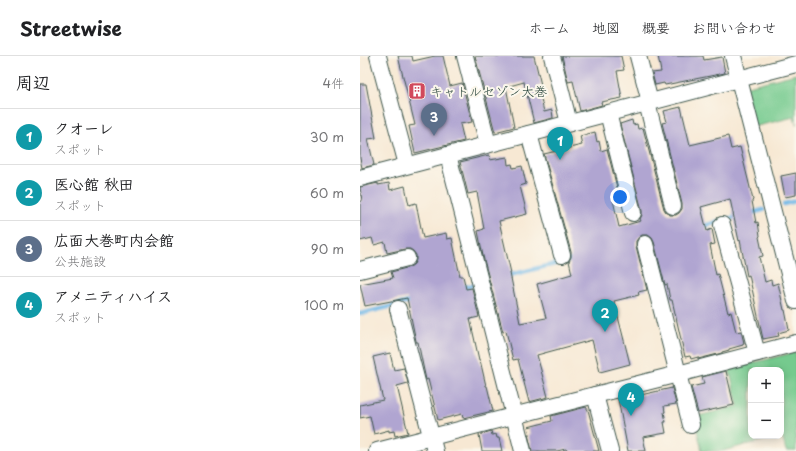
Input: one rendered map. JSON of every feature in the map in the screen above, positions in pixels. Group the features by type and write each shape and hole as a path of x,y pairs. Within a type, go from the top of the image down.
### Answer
{"street":[{"path":"378,56 407,165"},
{"path":"464,56 488,144"},
{"path":"552,56 569,123"},
{"path":"638,56 673,206"},
{"path":"733,56 796,302"},
{"path":"360,178 739,79 789,62"},
{"path":"608,113 633,213"},
{"path":"530,134 562,255"},
{"path":"448,155 523,451"},
{"path":"722,226 757,352"},
{"path":"645,244 691,425"},
{"path":"360,270 407,258"},
{"path":"398,308 433,444"},
{"path":"377,451 433,444 514,416 796,343"},
{"path":"595,395 610,451"}],"green space":[{"path":"796,74 796,125 794,117 753,127 744,87"},
{"path":"796,352 796,451 786,451 783,439 784,367 748,367 748,439 770,439 722,451 702,451 694,417 738,406 729,369"}],"building":[{"path":"398,56 412,56 413,61 435,56 443,56 450,86 462,83 472,122 460,124 464,141 415,153 409,126 415,125"},
{"path":"475,56 534,56 541,85 538,86 544,112 552,110 553,118 534,123 524,82 506,87 514,127 495,132"},
{"path":"562,56 621,56 624,70 617,71 622,98 601,102 602,105 580,111 573,81 568,82"},
{"path":"658,56 703,56 704,60 722,57 725,73 665,85 664,83 655,85 652,73 661,72"},
{"path":"360,84 366,84 376,138 368,139 374,165 362,168 360,158"},
{"path":"681,107 690,145 728,136 731,149 740,147 753,200 756,223 758,222 763,256 759,257 765,282 771,280 772,285 778,283 789,330 778,333 779,336 763,339 730,199 701,207 707,231 712,229 715,244 710,245 716,275 718,274 728,313 731,312 736,332 741,331 744,343 743,345 729,349 722,353 698,359 698,357 691,359 690,356 685,357 672,300 670,300 667,284 665,285 654,242 648,235 642,235 636,241 636,246 647,290 638,292 639,295 614,301 630,364 600,372 592,340 537,355 548,397 529,402 518,359 513,360 506,331 503,332 483,256 478,231 484,229 477,192 468,194 460,162 489,155 490,160 507,157 508,165 512,164 513,168 522,166 526,184 520,186 527,214 499,221 511,273 520,323 546,318 537,284 572,274 569,261 571,252 544,154 582,145 580,136 595,132 601,151 607,149 620,199 613,200 619,227 641,221 642,211 620,124 632,120 633,125 637,124 638,129 643,128 664,209 670,215 676,215 682,209 682,204 662,123 667,122 664,111"},
{"path":"796,173 796,195 785,197 781,176"},
{"path":"378,183 378,185 389,183 390,190 405,186 409,205 416,203 423,238 446,233 447,239 452,238 460,276 463,276 466,289 472,288 479,317 470,319 479,360 493,411 463,418 462,414 438,420 428,379 426,380 418,342 416,342 407,298 365,306 360,284 393,278 391,272 410,267 416,260 416,255 410,249 387,253 385,242 374,245 372,238 360,241 360,201 362,201 360,187"},
{"path":"390,353 394,370 404,368 408,383 397,386 408,433 395,436 394,431 389,432 389,430 374,434 370,416 360,418 360,405 383,400 373,357"},
{"path":"726,371 734,405 698,413 691,387 704,384 702,377"},
{"path":"672,388 676,404 664,406 666,433 643,437 646,451 628,451 618,399"},
{"path":"586,407 599,451 567,451 566,449 557,451 532,451 528,427 552,421 551,416"},
{"path":"491,431 492,435 496,434 497,438 499,438 502,451 482,451 479,435"}],"waterway":[{"path":"784,204 796,201"},
{"path":"748,214 763,210"},
{"path":"700,227 739,216"},
{"path":"506,276 575,259"},
{"path":"460,288 473,285"},
{"path":"360,314 413,301"}],"place":[{"name":"キャトルセゾン大巻","path":"417,91"},
{"name":"広面大巻町内会館","path":"434,136"},
{"name":"クオーレ","path":"560,160"},
{"name":"医心館 秋田","path":"605,332"},
{"name":"アメニティハイス","path":"631,416"}]}
